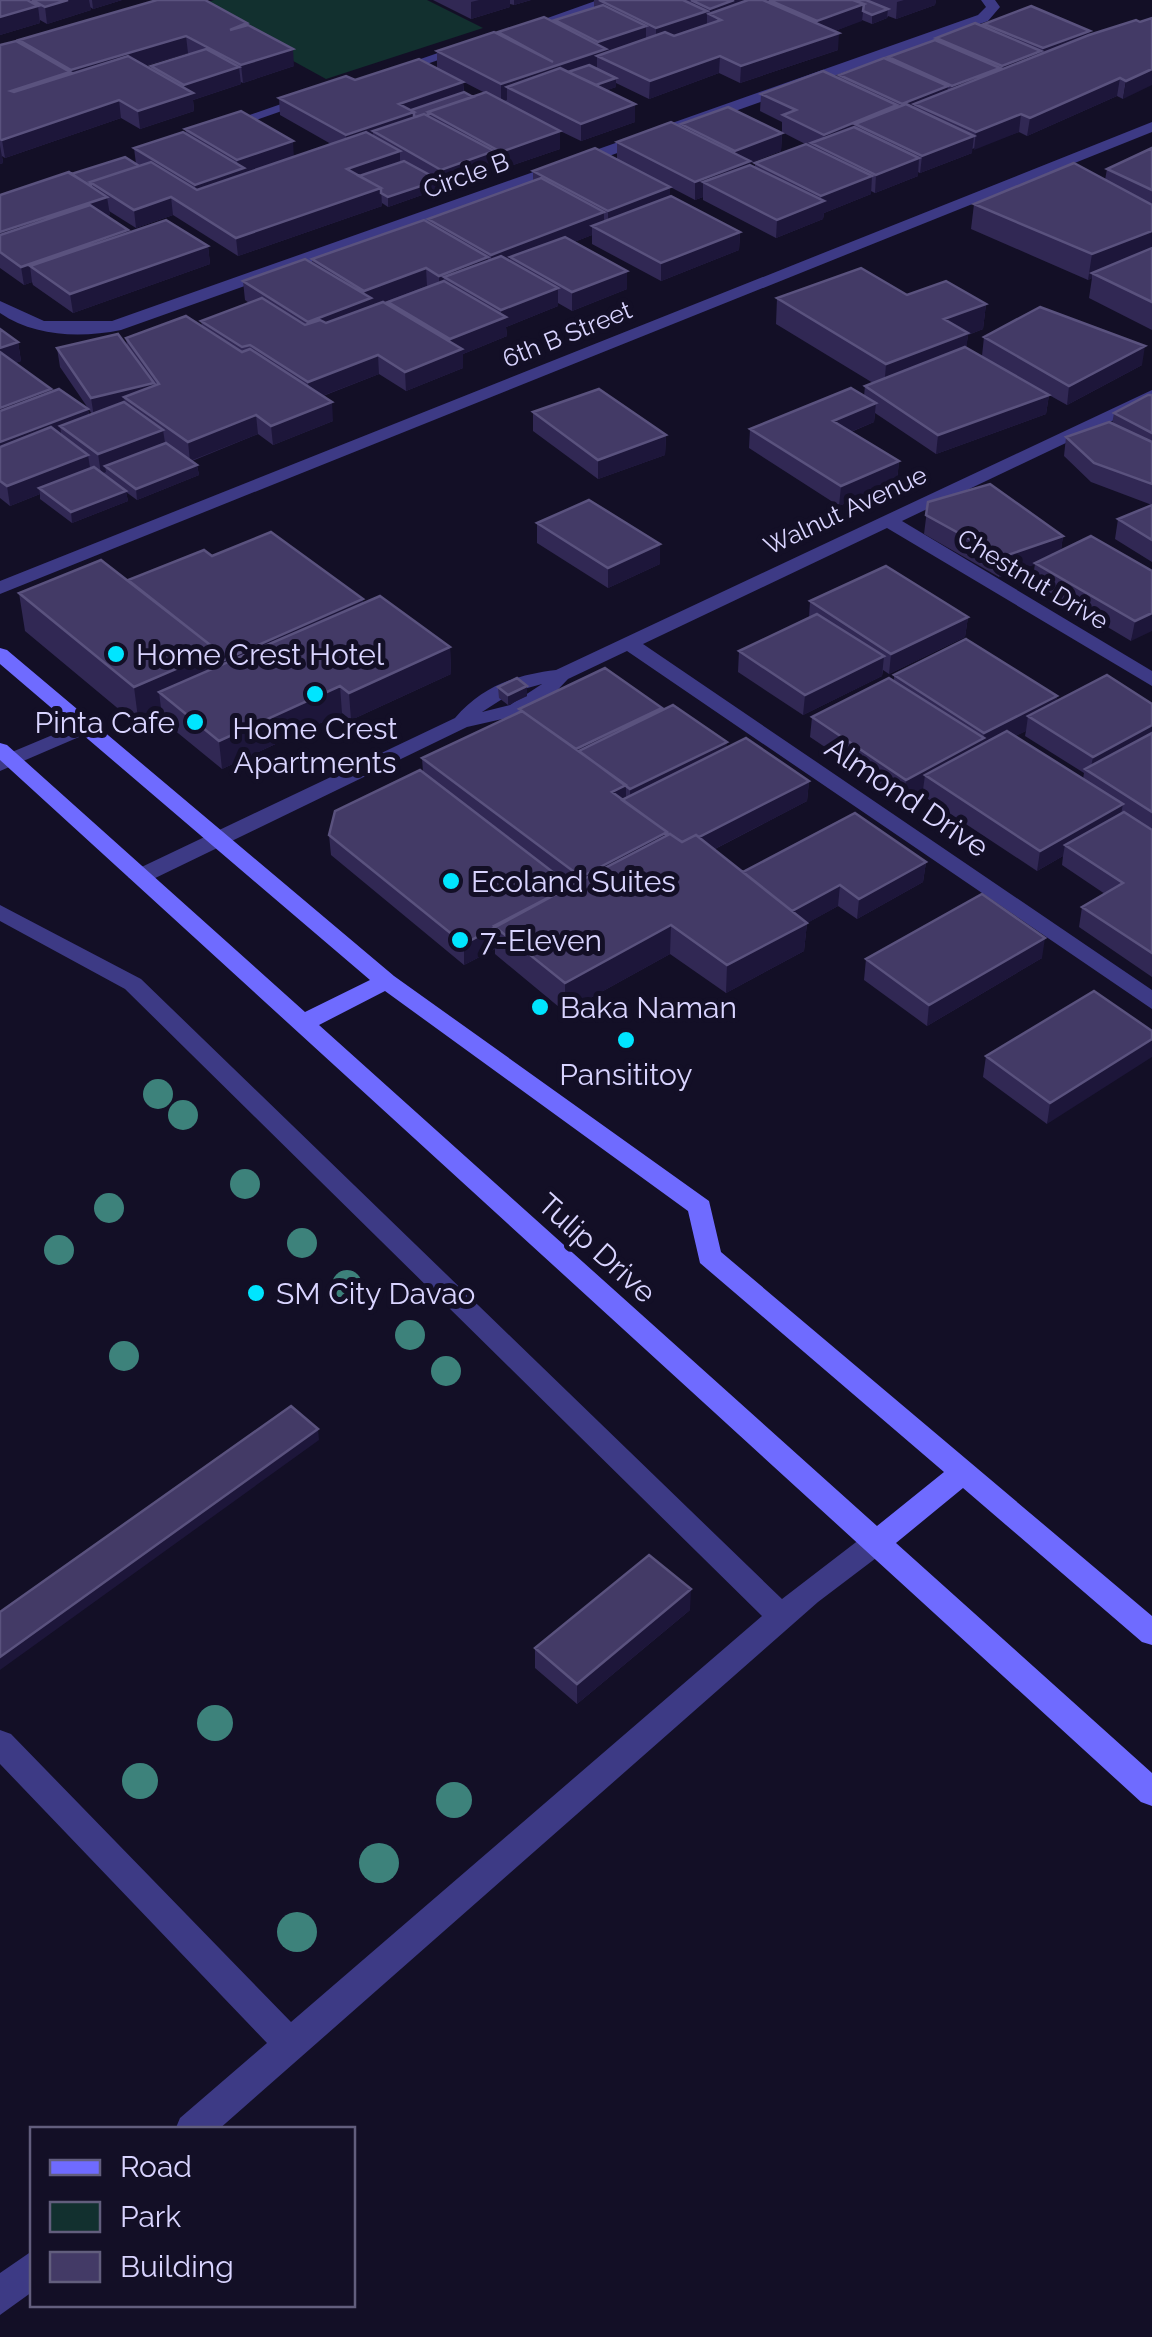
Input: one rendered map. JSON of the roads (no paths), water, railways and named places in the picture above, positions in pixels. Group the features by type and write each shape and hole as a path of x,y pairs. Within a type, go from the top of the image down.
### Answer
{"main road":[{"path":"0,654 386,981 700,1206 709,1256 1152,1633"},
{"name":"Tulip Drive","path":"4,758 303,1023 1152,1792"},
{"path":"303,1023 386,981"},
{"path":"874,1544 964,1472"}],"street":[{"path":"506,34 612,0"},
{"name":"Circle B","path":"0,306 22,323 70,331 115,326 984,18 993,7 988,0"},
{"path":"378,76 488,40"},
{"path":"208,132 321,95"},
{"name":"6th B Street","path":"0,588 1152,127"},
{"name":"Walnut Avenue","path":"138,877 462,722 507,716 543,698 561,675 1152,395"},
{"name":"Chestnut Drive","path":"888,520 1148,673"},
{"name":"Almond Drive","path":"628,643 1152,1000"},
{"path":"4,758 86,727"},
{"path":"0,912 133,984 782,1617"},
{"path":"195,2127 782,1617 874,1544"},
{"path":"0,1743 290,2044"},
{"path":"0,2297 30,2271"}],"place":[{"name":"Home Crest Hotel","path":"116,654"},
{"name":"Home Crest Apartments","path":"315,694"},
{"name":"Pinta Cafe","path":"195,722"},
{"name":"Ecoland Suites","path":"451,881"},
{"name":"7-Eleven","path":"460,940"},
{"name":"Baka Naman","path":"540,1007"},
{"name":"Pansititoy","path":"626,1040"},
{"name":"SM City Davao","path":"256,1293"}]}
